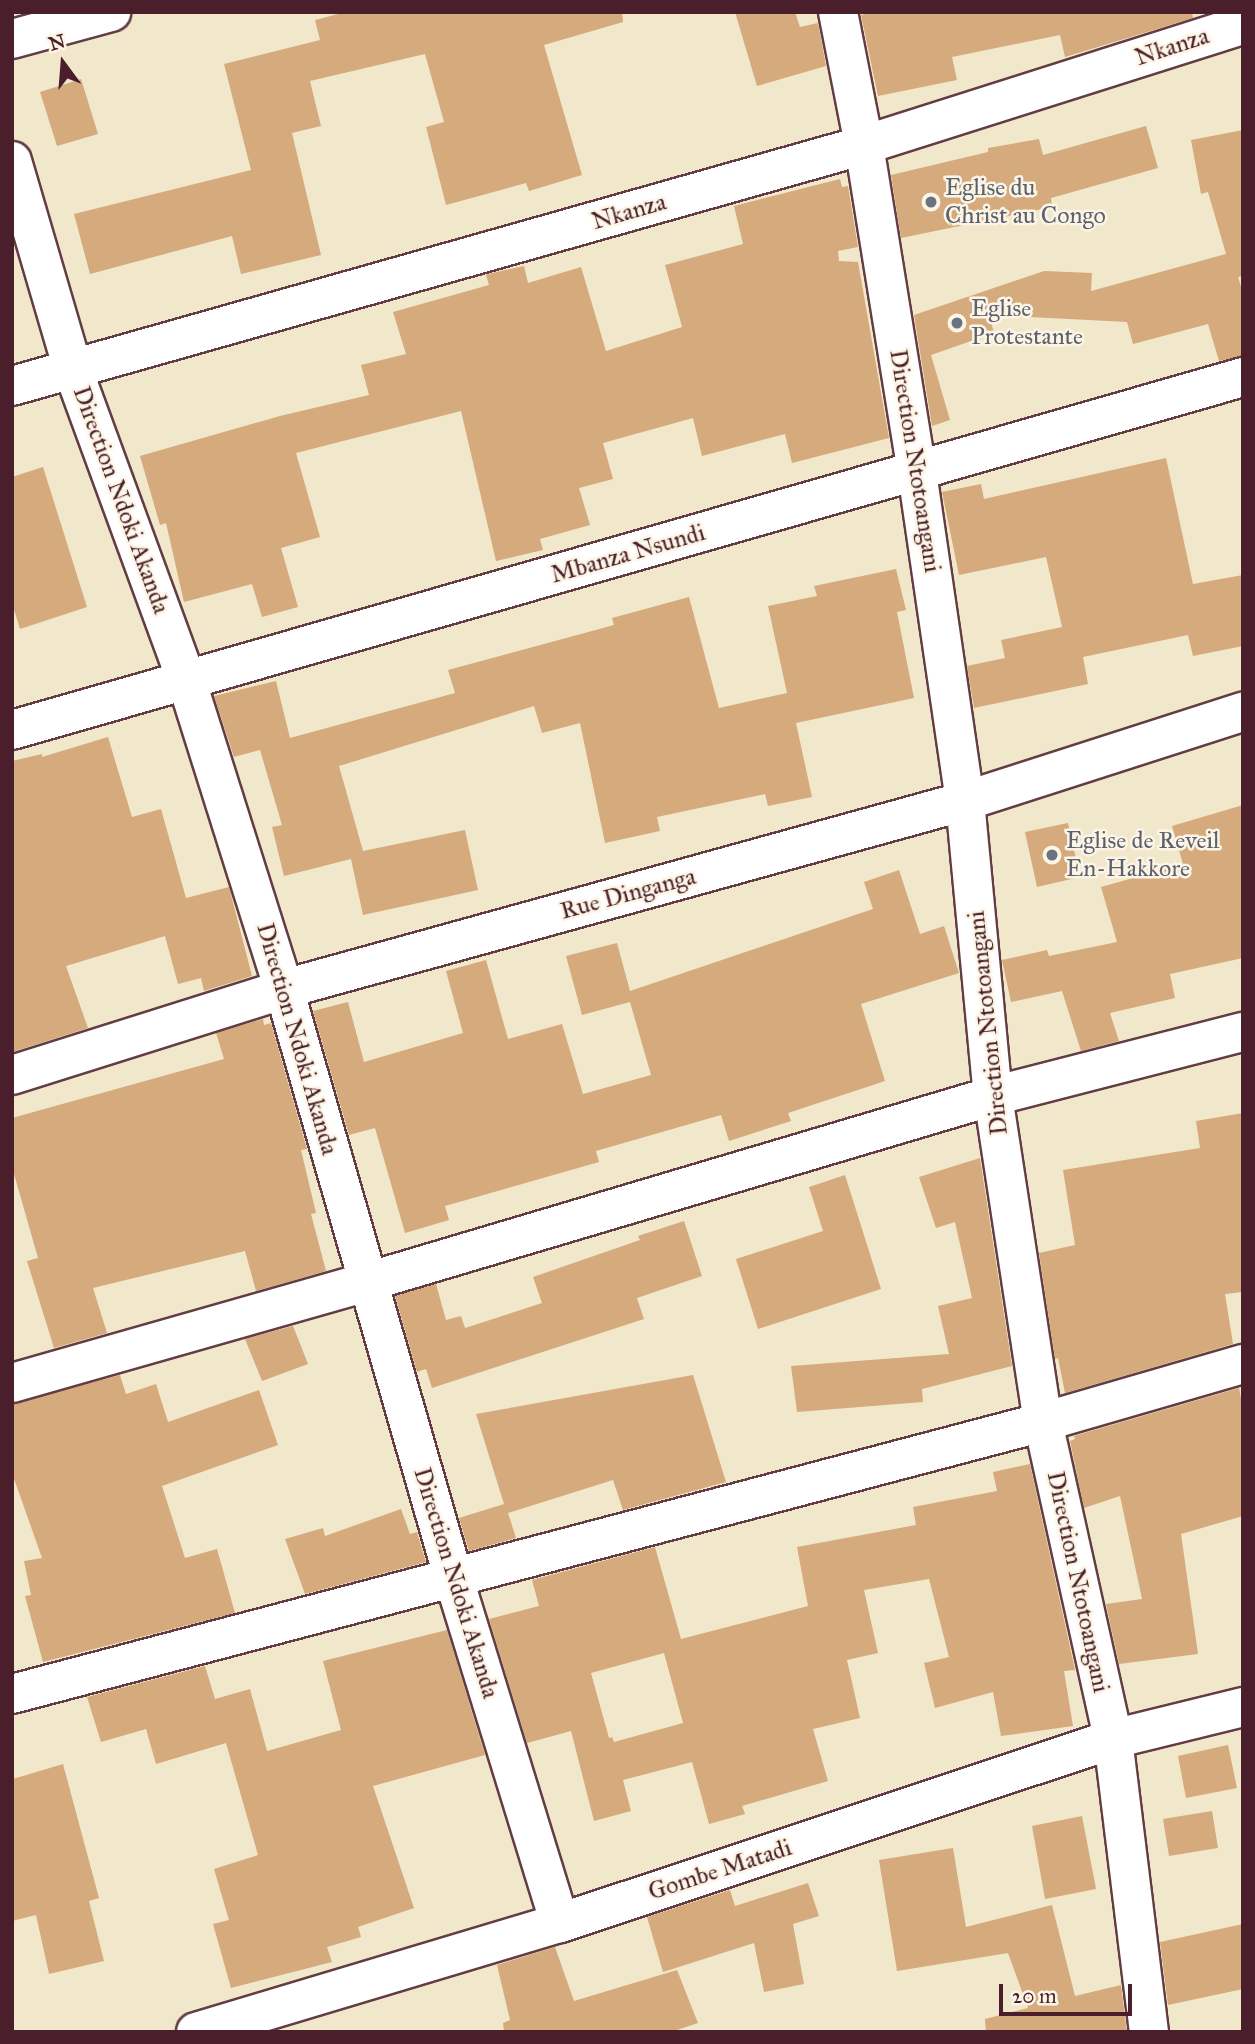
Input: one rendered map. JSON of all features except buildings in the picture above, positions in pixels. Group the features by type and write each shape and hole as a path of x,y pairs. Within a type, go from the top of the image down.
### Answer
{"street":[{"path":"12,39 111,12"},
{"name":"Direction Ntotoangani","path":"838,12 864,145 917,472 965,801 993,1096 1043,1422 1113,1740 1149,2032"},
{"name":"Nkanza","path":"12,386 864,145 1243,25"},
{"name":"Direction Ndoki Akanda","path":"12,161 73,370 186,679 284,989 453,1576 560,1923"},
{"name":"Mbanza Nsundi","path":"12,730 1243,377"},
{"name":"Rue Dinganga","path":"12,1075 284,989 965,801 1243,712"},
{"path":"12,1383 367,1282 993,1096 1243,1032"},
{"path":"12,1694 1043,1422 1243,1364"},
{"name":"Gombe Matadi","path":"196,2032 560,1923 1113,1740 1243,1707"}],"place":[{"name":"Eglise du Christ au Congo","path":"931,202"},
{"name":"Eglise Protestante","path":"957,323"},
{"name":"Eglise de Reveil En-Hakkore","path":"1052,855"}]}
